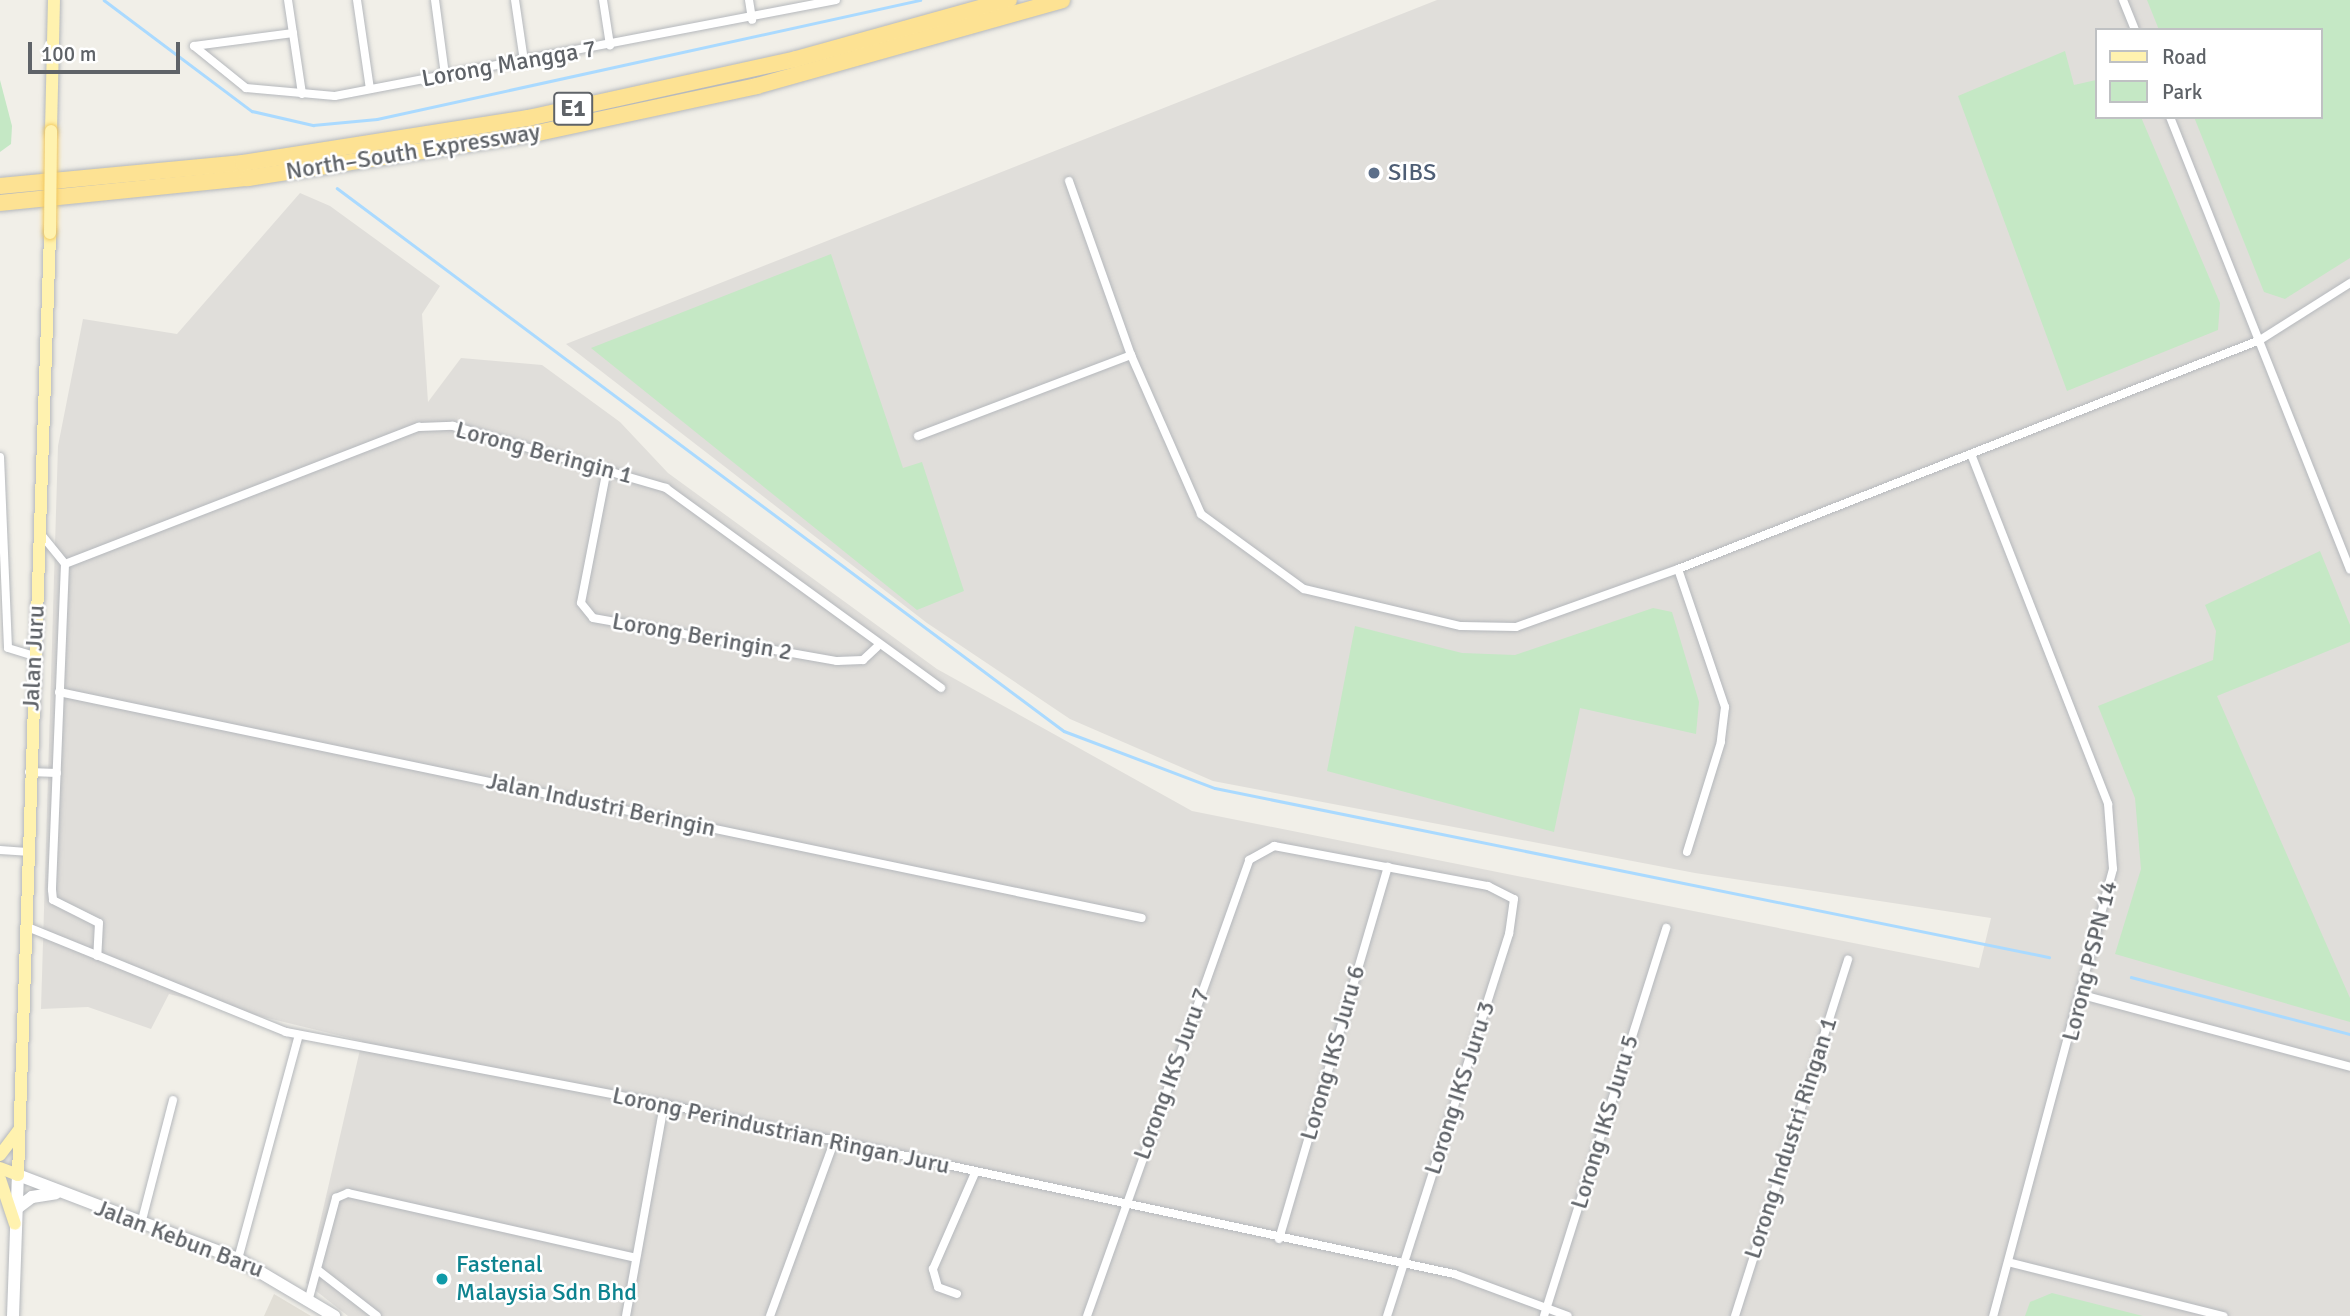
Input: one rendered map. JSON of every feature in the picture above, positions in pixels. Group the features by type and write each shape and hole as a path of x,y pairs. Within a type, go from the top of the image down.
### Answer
{"highway":[{"name":"North–South Expressway","path":"0,186 243,163 528,118 796,59 1009,0"},
{"name":"North–South Expressway","path":"0,203 248,178 533,134 757,86 1062,0"}],"main road":[{"name":"Jalan Juru","path":"18,1175 29,772 50,233 54,0"},
{"path":"0,1155 21,1126"},
{"path":"0,1168 18,1175"},
{"path":"0,1179 15,1224"}],"street":[{"path":"288,0 302,94"},
{"path":"357,0 370,89"},
{"path":"435,0 445,75"},
{"path":"516,0 524,61"},
{"path":"603,0 610,45"},
{"path":"749,0 752,20"},
{"name":"Lorong Mangga 7","path":"293,33 194,46 246,88 302,94 370,89 752,20 836,0"},
{"path":"2123,0 2134,28"},
{"path":"2171,119 2350,570"},
{"path":"1069,181 1131,355 1201,514 1304,589 1461,626 1516,627 1678,569 2260,340 2350,283"},
{"path":"918,436 1131,355"},
{"name":"Lorong Beringin 1","path":"65,564 419,427 453,426 666,488 877,646 941,688"},
{"name":"Lorong PSPN 14","path":"1971,454 2108,804 2113,869 2012,1263 1993,1316"},
{"path":"0,457 8,648 34,656"},
{"name":"Lorong Beringin 2","path":"607,469 581,603 593,618 837,660 863,660 877,646"},
{"path":"40,533 65,564"},
{"name":"Jalan Juru","path":"65,564 53,900 99,923 97,956"},
{"path":"1678,569 1725,707 1721,742 1688,852"},
{"name":"Jalan Industri Beringin","path":"59,692 1142,918"},
{"path":"29,772 57,773"},
{"name":"Lorong IKS Juru 7","path":"1087,1316 1124,1204 1249,860 1274,846 1388,867"},
{"path":"0,849 27,852"},
{"name":"Lorong IKS Juru 3","path":"1387,1316 1516,912 1514,899 1488,886 1388,867"},
{"name":"Lorong IKS Juru 6","path":"1279,1239 1388,867"},
{"name":"Lorong Perindustrian Ringan Juru","path":"25,926 299,1035 664,1104 1279,1239 1454,1274 1545,1313 1568,1316"},
{"name":"Lorong IKS Juru 5","path":"1545,1313 1666,928"},
{"name":"Lorong Industri Ringan 1","path":"1735,1316 1848,960"},
{"path":"2082,995 2350,1067"},
{"path":"237,1259 299,1035"},
{"path":"141,1224 173,1100"},
{"path":"626,1316 664,1104"},
{"path":"770,1316 834,1142"},
{"path":"957,1294 938,1287 933,1269 975,1173"},
{"name":"Jalan Juru","path":"13,1316 18,1175"},
{"name":"Jalan Kebun Baru","path":"18,1175 237,1259 309,1298 334,1316"},
{"path":"16,1209 32,1197 60,1192"},
{"path":"309,1298 319,1271 336,1198 348,1193 636,1258"},
{"path":"2012,1263 2223,1316"},
{"path":"319,1271 377,1316"}],"shaded area":[{"path":"1437,0 2350,0 2350,1316 348,1316 306,1283 362,1041 169,994 151,1029 88,1007 41,1009 58,446 83,319 177,334 300,193 330,206 440,286 422,314 428,402 461,358 542,365 620,422 668,473 937,669 1192,811 1979,968 1991,918 1695,873 1213,781 1070,719 927,623 566,344"},
{"path":"274,1294 311,1316 264,1316"}],"green space":[{"path":"2147,0 2350,0 2350,258 2285,299 2264,292 2195,119 2322,119 2322,28 2158,28"},
{"path":"2065,51 2074,85 2094,80 2094,119 2142,119 2220,303 2218,330 2067,391 1958,96"},
{"path":"0,80 12,126 11,144 0,152"},
{"path":"831,254 903,468 922,462 964,591 917,610 591,348"},
{"path":"2320,551 2350,625 2350,642 2217,696 2350,998 2350,1022 2115,954 2141,869 2135,798 2098,706 2213,660 2216,631 2205,605"},
{"path":"1653,608 1672,612 1699,702 1696,734 1580,708 1554,832 1327,771 1355,626 1462,653 1515,655"},
{"path":"2052,1293 2143,1316 2025,1316 2030,1302"}],"waterway":[{"path":"104,0 252,111 313,125 377,119 920,0"},
{"path":"337,188 1064,731 1215,788 2049,957"},
{"path":"2131,977 2350,1034"}],"place":[{"name":"SIBS","path":"1374,173"},
{"name":"Fastenal Malaysia Sdn Bhd","path":"442,1279"}]}
